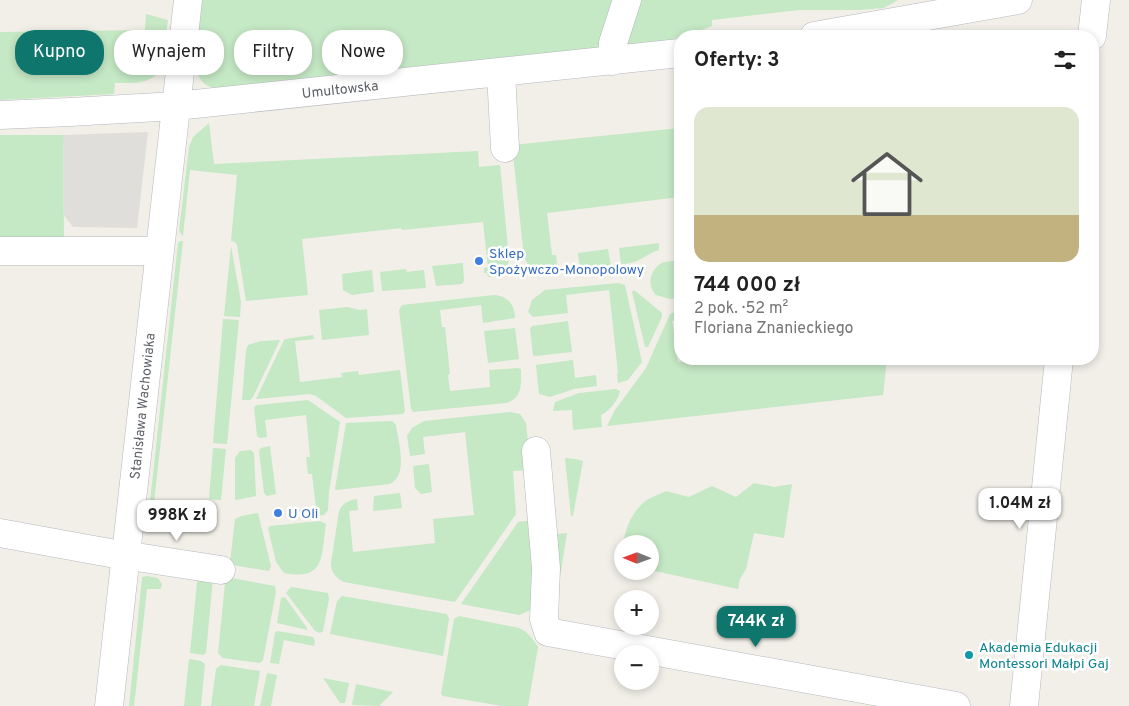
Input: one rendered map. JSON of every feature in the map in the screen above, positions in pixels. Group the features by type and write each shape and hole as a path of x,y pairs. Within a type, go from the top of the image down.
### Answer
{"street":[{"name":"Stanisława Wachowiaka","path":"109,706 126,556 150,251 176,106 188,0"},
{"path":"612,61 614,43 627,0"},
{"path":"839,30 929,8 1018,0"},
{"path":"1093,30 1096,0"},
{"name":"Umultowska","path":"0,114 176,106 674,54"},
{"path":"501,73 505,148"},
{"path":"0,251 150,251"},
{"path":"1024,706 1058,365"},
{"path":"536,451 546,568 544,618 548,632 956,706"},
{"path":"0,532 126,556 221,570"}],"shaded area":[{"path":"148,132 137,228 73,227 64,215 63,135"}],"green space":[{"path":"197,0 898,0 884,8 800,10 712,20 712,26 701,30 674,30 674,39 656,44 403,68 403,30 322,30 322,75 336,75 225,89 208,86 201,80 199,75 224,75 224,30 194,30"},
{"path":"146,14 168,20 167,30 145,30"},
{"path":"114,30 114,75 156,75 139,82 115,83 114,94 0,100 0,32 15,32 15,75 104,75 104,31"},
{"path":"209,123 214,164 478,151 479,167 500,165 509,258 507,267 503,272 496,275 488,277 487,273 484,273 484,268 488,267 483,222 402,230 401,228 302,239 308,295 246,301 237,245 231,241 237,175 190,170 183,236 179,231 189,147 193,137"},
{"path":"674,129 674,198 547,213 552,255 556,255 558,273 546,274 537,272 530,267 524,257 512,145"},
{"path":"0,135 63,135 64,242 0,242"},
{"path":"183,241 151,530 147,530 178,243"},
{"path":"659,243 659,250 637,261 621,264 619,248"},
{"path":"231,246 241,302 240,317 224,316"},
{"path":"608,249 611,267 580,270 578,253"},
{"path":"674,261 674,299 656,295 651,286 651,277 655,268 664,262"},
{"path":"463,263 464,281 462,284 436,286 432,266"},
{"path":"406,269 407,272 424,270 426,288 382,291 380,272"},
{"path":"372,270 374,292 352,295 343,290 342,274"},
{"path":"618,283 625,285 642,362 628,380 618,383 609,290 566,295 568,313 533,317 528,312 532,300 545,290"},
{"path":"634,290 662,313 662,317 648,347 645,347 632,292"},
{"path":"494,295 503,297 510,302 514,309 515,318 483,323 481,305 440,310 442,327 445,327 450,391 490,387 489,370 518,368 521,369 521,385 516,398 506,403 413,412 411,409 399,310 402,305"},
{"path":"347,307 360,310 367,309 369,335 322,340 319,310"},
{"path":"674,312 674,320 672,321 674,365 886,365 883,395 607,426 615,410 646,368 670,314"},
{"path":"223,319 239,320 227,444 213,443"},
{"path":"568,321 572,352 533,355 530,329 532,326"},
{"path":"515,328 519,359 488,363 484,331"},
{"path":"313,335 314,339 295,341 300,382 342,377 341,373 358,371 359,375 400,370 405,411 403,414 346,418 316,396 310,394 256,399 284,340"},
{"path":"280,340 253,397 250,400 242,400 248,345 261,341"},
{"path":"573,360 575,378 596,375 597,386 574,389 550,397 539,394 536,365"},
{"path":"616,389 620,391 616,401 601,415 602,427 573,430 572,410 553,411 555,402 579,393"},
{"path":"308,400 340,422 328,510 324,515 317,516 312,474 308,474 306,457 310,457 306,415 265,420 267,437 260,438 257,436 254,407 257,405"},
{"path":"510,412 520,414 526,423 531,470 513,471 516,514 455,602 344,582 336,577 331,563 339,511 349,501 357,499 358,510 349,511 353,552 435,543 433,519 474,515 465,432 423,437 425,454 410,456 407,436 412,428 424,421"},
{"path":"392,421 396,425 401,457 401,465 396,479 390,484 336,490 346,423"},
{"path":"270,446 276,494 267,496 264,493 259,451 261,448"},
{"path":"213,448 226,449 221,500 209,499"},
{"path":"251,450 254,453 256,496 236,500 235,458 240,451"},
{"path":"565,458 583,461 573,516 571,516"},
{"path":"429,464 432,492 421,494 415,488 413,466"},
{"path":"754,483 774,487 792,484 784,538 754,533 746,569 740,579 738,589 659,572 659,535 625,535 629,522 637,510 647,500 666,491 689,497 712,486 736,497"},
{"path":"400,493 402,508 373,511 374,496"},
{"path":"258,513 271,566 269,571 232,565 230,562 235,519"},
{"path":"535,520 533,609 519,615 461,604 518,522"},
{"path":"320,521 326,524 322,556 319,564 308,573 298,575 284,573 276,562 268,528 270,526"},
{"path":"567,533 560,577 558,611 554,536"},
{"path":"198,572 213,579 206,653 203,655 190,653"},
{"path":"142,577 158,578 162,584 161,589 147,589 134,706 129,706"},
{"path":"231,578 275,586 276,592 263,660 260,663 223,658 218,653 225,583"},
{"path":"291,587 328,593 329,599 323,631 320,633 315,631 286,593"},
{"path":"342,596 447,614 449,619 443,656 330,634 337,601"},
{"path":"285,597 307,630 277,623 281,598"},
{"path":"459,616 519,628 532,639 538,647 528,706 502,706 443,696 441,694 454,619"},
{"path":"277,631 313,637 315,641 314,646 284,640 279,664 270,663 275,633"},
{"path":"189,659 201,661 205,664 201,706 184,706"},
{"path":"221,665 260,671 254,706 211,706 216,669"},
{"path":"267,673 277,675 271,706 260,706"},
{"path":"323,678 349,683 345,703 340,703"},
{"path":"356,684 393,692 379,706 353,705"}],"place":[{"name":"Sklep Spożywczo-Monopolowy","path":"479,261"},
{"name":"U Oli","path":"278,513"},
{"name":"Akademia Edukacji Montessori Małpi Gaj","path":"969,655"}]}
